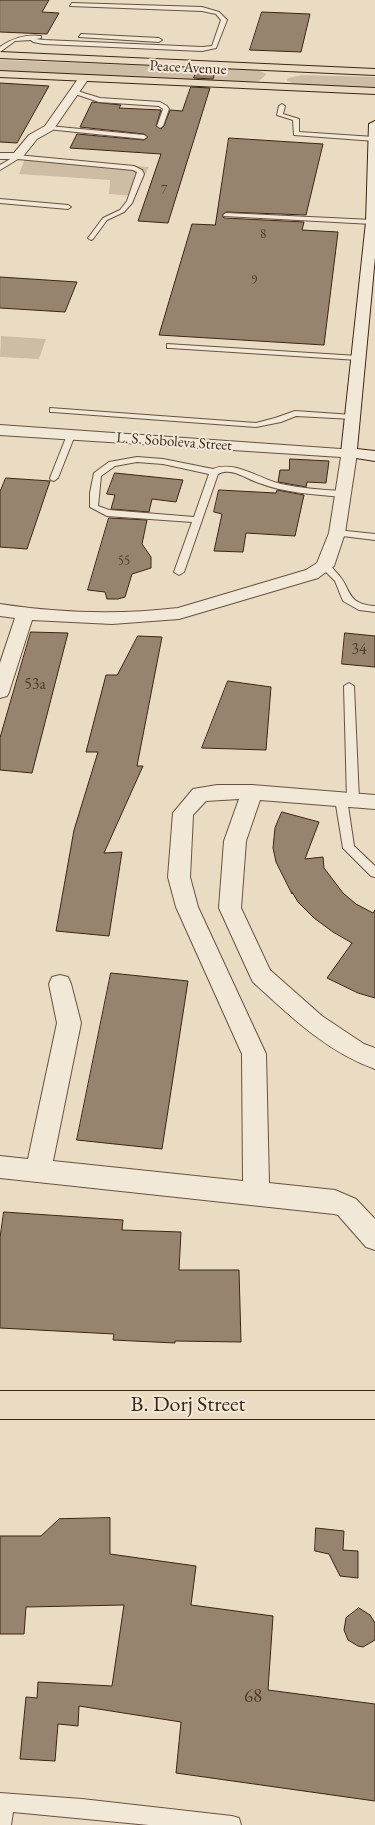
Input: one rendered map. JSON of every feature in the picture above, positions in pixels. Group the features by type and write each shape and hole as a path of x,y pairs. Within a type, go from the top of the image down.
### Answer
{"main road":[{"name":"Peace Avenue","path":"0,55 200,56 280,68 375,72"},
{"path":"277,87 280,68"},
{"name":"Peace Avenue","path":"0,74 375,92"},
{"name":"B. Dorj Street","path":"0,1405 375,1405"}],"street":[{"path":"0,156 17,157 33,137 49,128 84,78"},
{"path":"0,610 25,614 131,618 172,614 312,574 324,566 337,533 349,453 373,223 375,124"},
{"name":"L. S. Soboleva Street","path":"0,430 375,456"},
{"path":"0,692 25,614"},
{"path":"256,1194 254,1054 188,907 179,877 183,813 200,794 217,792 252,792 375,802"},
{"path":"252,792 235,841 230,908 261,976 314,1023 356,1051 375,1058"},
{"path":"38,1171 69,1023 60,984"},
{"path":"0,1167 335,1202 347,1207 375,1238"}],"lane":[{"path":"32,37 35,41 44,42 177,48 200,56 214,47 224,20 222,15 216,12 176,7 72,5"},
{"path":"0,50 13,40 32,37 69,36"},
{"path":"76,36 156,39 173,44 177,48"},
{"path":"74,92 99,100 160,104 166,109 160,126"},
{"path":"282,106 280,115 296,119 298,123 296,134 374,139"},
{"path":"49,128 144,137"},
{"path":"0,168 17,157 134,168 140,171 141,174 130,202 122,211 105,219 91,238"},
{"path":"0,201 68,207"},
{"path":"226,215 373,223"},
{"path":"170,346 358,358"},
{"path":"53,410 256,425 278,420 295,413 353,417"},
{"path":"54,478 71,435"},
{"path":"198,520 107,513 94,507 94,493 97,475 111,465 128,460 151,460 214,472 219,469 227,468 262,482 288,488 342,494"},
{"path":"179,572 214,472"},
{"path":"337,533 375,537"},
{"path":"324,566 339,580 346,599 362,608 375,609"},
{"path":"350,686 347,800 349,848 375,874"},
{"path":"2,1825 2,1802 90,1809 232,1825"}],"shaded area":[{"path":"0,60 257,70 267,74 259,81 249,82 0,71"},
{"path":"302,75 375,77 375,88 298,85 287,81 288,78"},
{"path":"25,159 149,167 134,196 109,194 110,180 19,174"},
{"path":"1,336 46,339 39,359 0,357"}],"building":[{"path":"0,0 49,0 42,12 59,13 47,34 0,32"},
{"path":"262,12 310,14 301,52 250,50"},
{"path":"197,70 214,75 213,79 194,78"},
{"path":"0,83 49,86 17,143 0,142"},
{"path":"191,87 210,88 168,223 138,221 161,154 70,148 77,134 144,140 148,137 144,134 80,127 92,102 121,105 119,108 161,110 156,126 161,129 164,126 170,110 182,111"},
{"path":"229,138 323,144 306,215 226,212 222,215 224,218 304,222 302,230 338,232 324,345 159,335 192,224 215,225"},
{"path":"0,277 77,282 65,312 0,308"},
{"path":"290,459 329,461 326,483 307,482 306,487 278,482 280,470 289,470"},
{"path":"115,473 183,480 176,502 152,499 149,512 111,509 115,495 107,494"},
{"path":"6,478 50,481 27,549 0,547 0,492"},
{"path":"219,490 276,493 277,490 304,495 295,536 246,533 243,552 214,551 222,514 214,512"},
{"path":"109,518 147,520 142,544 151,557 151,568 132,574 125,597 118,599 107,599 105,592 88,590"},
{"path":"31,632 68,633 32,773 0,770 0,738"},
{"path":"345,633 375,636 375,667 342,664"},
{"path":"138,636 162,637 137,766 143,766 104,853 122,852 109,936 56,931 74,830 98,752 86,752 106,675 117,675"},
{"path":"228,681 271,687 266,750 202,748"},
{"path":"282,812 319,822 305,859 323,857 324,868 343,893 356,904 373,913 375,910 375,998 358,993 327,978 352,943 333,932 314,918 298,902 292,892 292,894 276,862 273,848 275,828"},
{"path":"111,973 188,981 162,1149 77,1140"},
{"path":"4,1212 123,1220 122,1230 181,1232 179,1270 239,1270 241,1342 175,1341 175,1343 113,1340 114,1334 0,1328 0,1238"},
{"path":"110,1518 110,1554 196,1566 191,1605 273,1616 268,1690 375,1704 375,1801 176,1773 181,1722 79,1706 78,1726 58,1724 55,1761 20,1759 26,1697 37,1698 38,1682 112,1686 124,1605 26,1607 24,1634 0,1634 0,1536 41,1536 59,1519"},
{"path":"316,1528 344,1531 343,1550 358,1551 358,1578 340,1576 329,1554 315,1551"},
{"path":"359,1608 370,1615 375,1623 375,1640 363,1647 358,1646 348,1640 344,1630 346,1618"}]}
